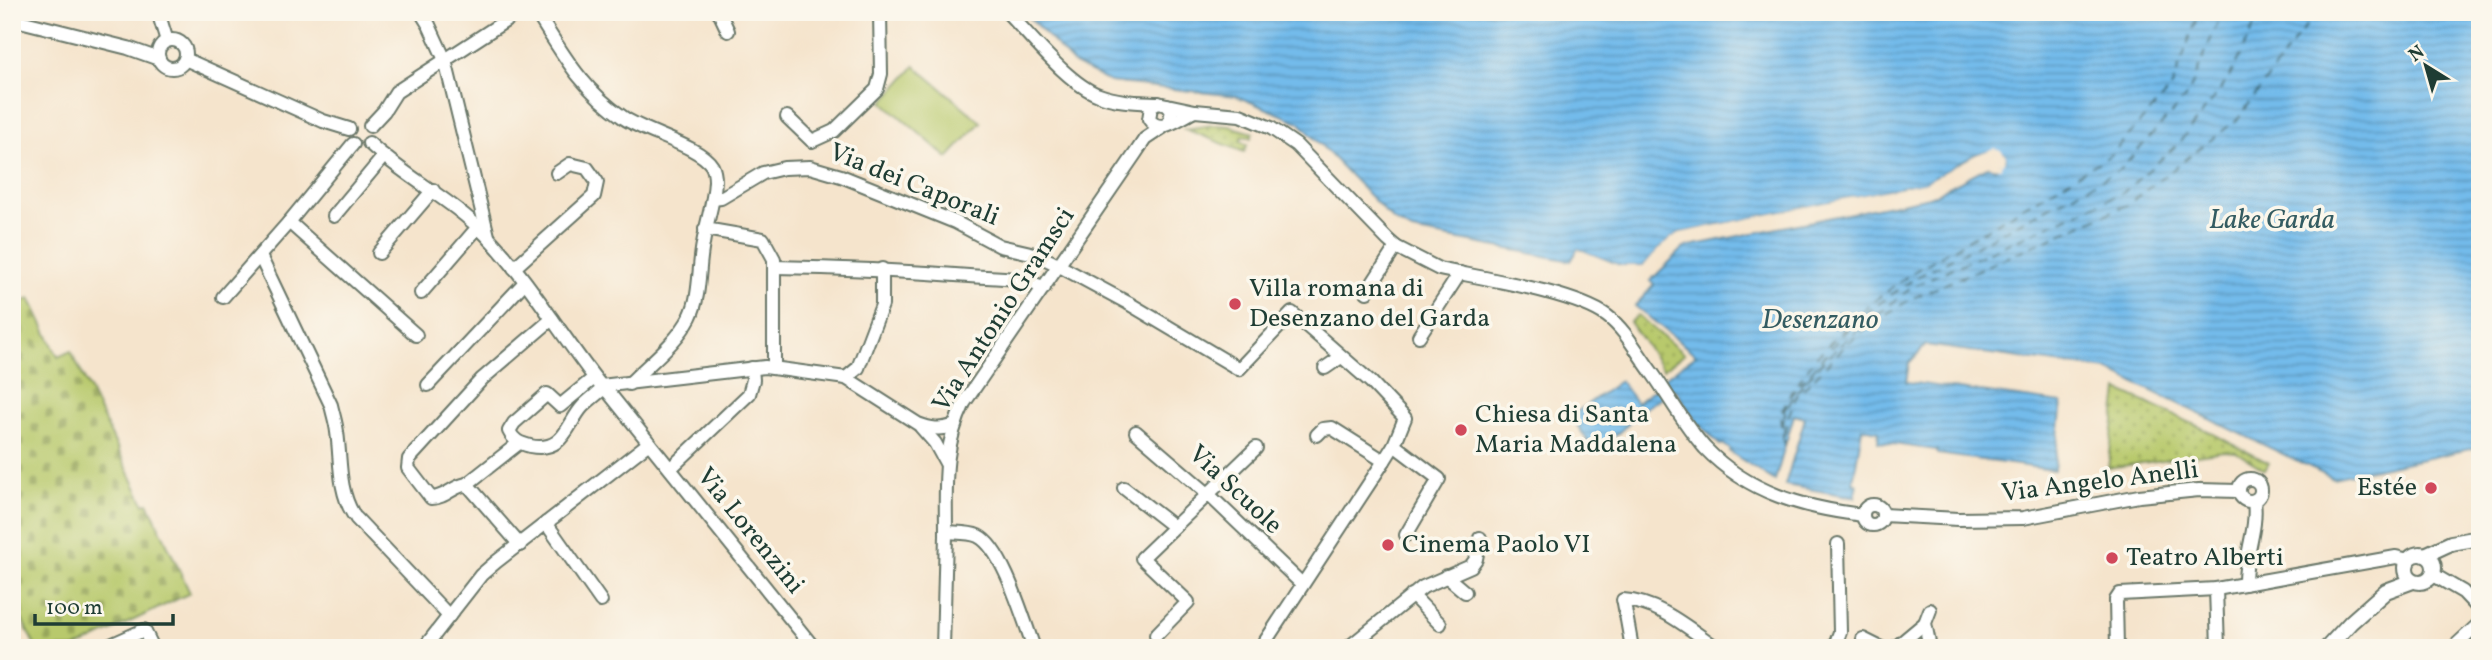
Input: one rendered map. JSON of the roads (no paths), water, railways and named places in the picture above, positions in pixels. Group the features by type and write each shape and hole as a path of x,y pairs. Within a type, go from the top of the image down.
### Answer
{"main road":[{"path":"2409,570 2426,580 2430,565 2454,549 2479,538"},
{"path":"2327,648 2386,591 2391,582 2409,570 2416,555 2430,565"}],"street":[{"path":"12,19 128,48 162,49 180,43 185,50 185,59 175,68 169,68 162,49 158,12"},
{"path":"421,12 445,60 483,232"},
{"path":"370,127 396,92 519,12"},
{"path":"536,12 576,76 597,97 646,131 701,154 713,167 716,178 691,316 671,342 629,384"},
{"path":"719,12 728,31"},
{"path":"787,117 812,141 834,131 877,89 881,74 880,12"},
{"path":"1007,12 1074,81 1098,95 1129,102 1240,115 1264,124 1296,145 1396,247 1439,269 1460,273 1419,336"},
{"path":"185,59 349,130"},
{"path":"1129,102 1156,126 1166,125 1172,111 1162,104"},
{"path":"1149,120 1149,111 1162,104"},
{"name":"Via Antonio Gramsci","path":"943,648 947,464 953,426 964,403 1146,139 1166,125 1195,111"},
{"name":"Via Antonio Gramsci","path":"1146,139 1149,120"},
{"path":"361,122 370,127 373,133 369,143 359,147 353,145 349,139 349,130 361,122"},
{"path":"369,143 407,175 433,190 483,232"},
{"path":"223,297 353,145"},
{"path":"334,216 384,156"},
{"path":"514,268 594,196 597,182 587,168 570,164 557,173"},
{"name":"Via dei Caporali","path":"713,198 721,198 763,173 784,168 810,167 841,176 955,222 1000,246 1035,254 1160,322 1239,369 1292,313 1341,357"},
{"path":"379,253 433,190"},
{"path":"289,222 415,335"},
{"path":"705,229 763,239 774,259 774,368"},
{"path":"421,293 483,232"},
{"name":"Via Lorenzini","path":"483,232 525,282 602,386 814,648"},
{"path":"1367,292 1396,247"},
{"path":"260,256 331,405 337,431 345,501 355,516 449,616"},
{"path":"774,267 882,269 1014,279 1044,288"},
{"path":"846,378 858,368 881,304 882,269"},
{"name":"Via Angelo Anelli","path":"1460,273 1558,295 1605,314 1669,396 1705,448 1741,479 1799,504 1863,515 1865,509 1873,505 1881,508 1883,515 2023,519 2139,496 2199,490 2238,491"},
{"path":"428,385 525,282"},
{"path":"519,443 467,484 457,485 439,498 431,498 408,468 409,459 482,379 552,319"},
{"path":"1261,648 1384,461 1405,418 1371,382 1341,357 1325,368"},
{"path":"671,468 749,394 752,368"},
{"path":"560,406 602,386 752,368 774,368 846,378 918,424 942,429 953,426"},
{"path":"572,424 560,406 547,394 509,430 519,443 536,447 558,440 572,424 583,406 602,386"},
{"path":"918,424 935,443 947,464"},
{"path":"1317,435 1323,429 1332,428 1384,461"},
{"name":"Via Scuole","path":"1136,432 1208,494 1302,584"},
{"path":"424,648 481,575 649,443"},
{"path":"1394,445 1438,479 1406,535"},
{"path":"1156,635 1188,602 1142,558 1256,448"},
{"path":"2255,480 2261,489 2259,498 2254,501 2242,499 2238,491 2244,481 2255,480"},
{"path":"467,484 520,545"},
{"path":"1124,488 1174,527"},
{"path":"2245,584 2245,566 2256,513 2254,501"},
{"path":"546,523 601,601"},
{"path":"946,532 977,535 991,545 1003,568 1034,648"},
{"path":"1348,648 1423,587 1471,566 1476,559 1480,538"},
{"path":"1834,648 1840,632 1838,544"},
{"path":"2117,648 2116,600 2120,594 2216,590 2396,557 2409,570"},
{"path":"2430,565 2480,610"},
{"path":"1447,576 1465,592"},
{"path":"2216,590 2218,648"},
{"path":"1412,595 1440,624"},
{"path":"1632,648 1623,601 1636,600 1674,617 1717,648"},
{"path":"1895,648 1925,623 1930,610"},
{"path":"1925,623 1930,648"},
{"path":"2453,648 2480,624"},
{"path":"104,648 144,630 153,648"},
{"path":"1863,639 1881,648"}],"water":[{"name":"Lake Garda","path":"1024,12 2480,12 2480,447 2333,478 2108,370 1926,345 1909,363 1906,382 2062,403 2054,470 1937,454 1937,450 1878,442 1879,431 1862,428 1853,482 1858,484 1855,497 1785,485 1805,418 1794,415 1775,481 1730,452 1723,444 1720,445 1697,422 1675,389 1647,407 1596,453 1571,416 1620,381 1637,403 1663,379 1696,355 1635,306 1654,285 1650,281 1685,247 1930,197 1989,166 1995,169 2006,159 2004,153 1991,150 1976,154 1926,182 1680,233 1671,238 1643,266 1621,266 1578,249 1571,261 1412,231 1393,220 1299,122 1236,96 1110,82 1074,64"}],"place":[{"name":"Villa romana di Desenzano del Garda","path":"1235,304"},
{"name":"Chiesa di Santa Maria Maddalena","path":"1461,430"},
{"name":"Estée","path":"2431,488"},
{"name":"Cinema Paolo VI","path":"1388,545"},
{"name":"Teatro Alberti","path":"2112,558"}],"water label":[{"name":"Desenzano","path":"1820,320"}]}
